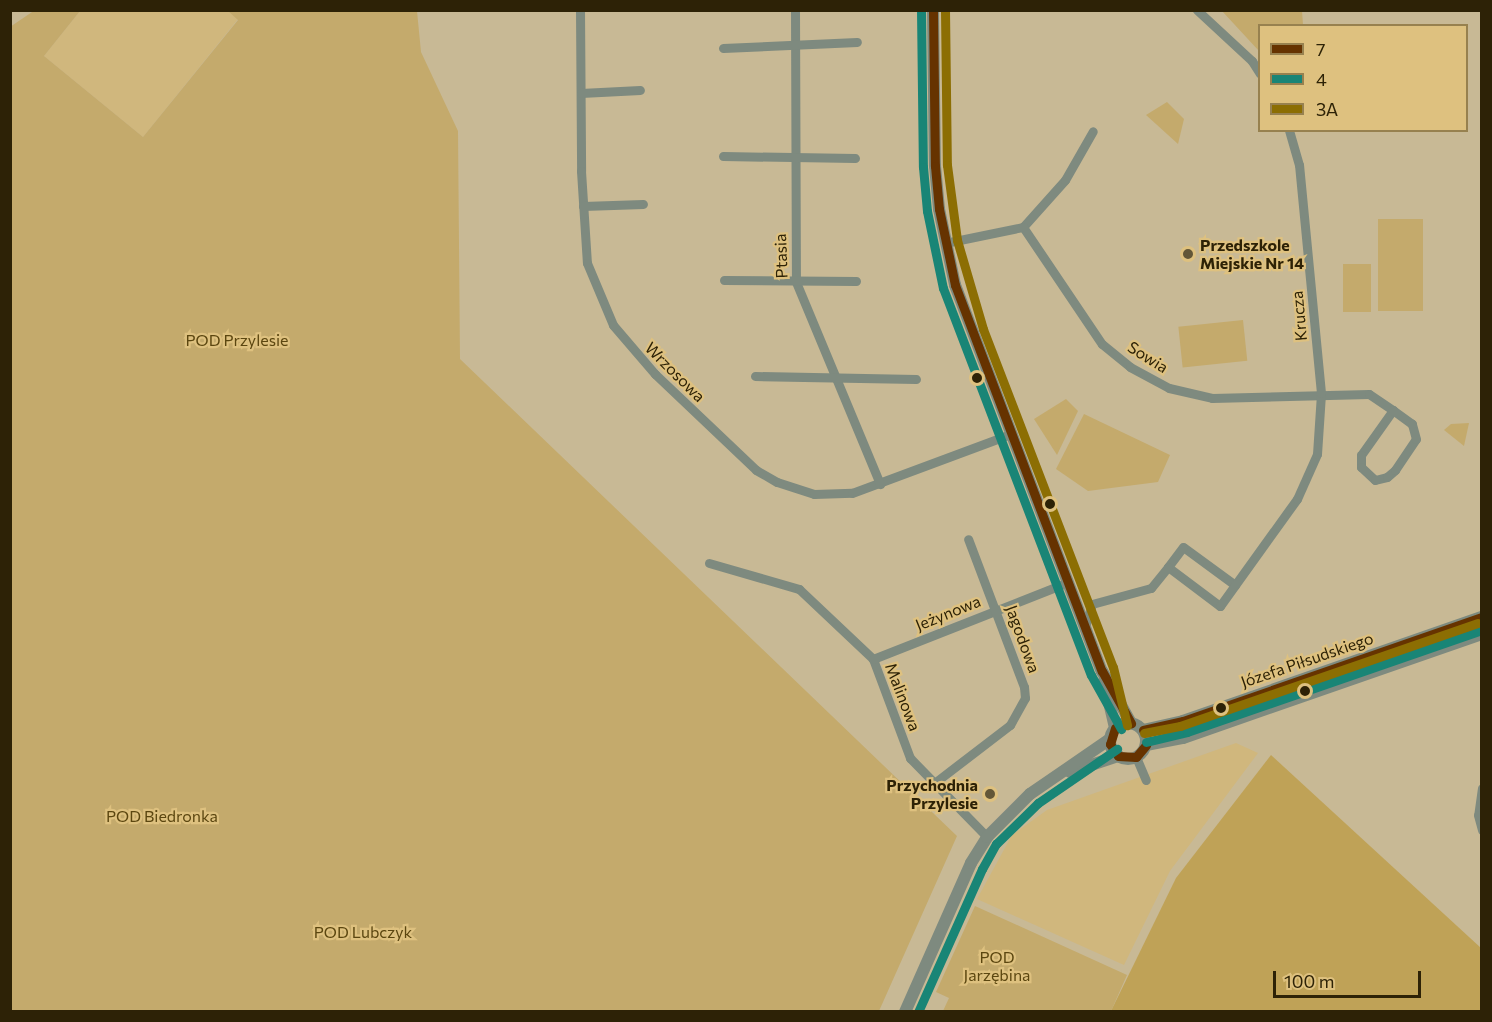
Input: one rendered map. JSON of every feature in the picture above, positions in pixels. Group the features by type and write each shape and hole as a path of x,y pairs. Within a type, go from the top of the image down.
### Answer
{"street":[{"name":"Wrzosowa","path":"580,10 583,206 587,263 613,325 636,355 743,459 777,482 814,494 852,493 1011,434"},
{"name":"Ptasia","path":"795,10 796,282 834,380 880,484"},
{"path":"933,10 935,166 945,243 955,285 1102,671 1131,723 1143,730 1146,745 1136,757"},
{"path":"1197,10 1252,61 1258,71"},
{"path":"723,48 857,42"},
{"path":"581,93 639,90"},
{"path":"945,243 1023,227 1065,180 1093,131"},
{"name":"Krucza","path":"1168,567 1220,606 1309,478 1322,424 1321,393 1299,165 1290,132"},
{"path":"723,156 855,158"},
{"path":"583,206 643,204"},
{"name":"Sowia","path":"1023,227 1102,345 1130,367 1169,388 1212,398 1321,393"},
{"path":"724,280 856,281"},
{"path":"754,376 834,380 916,379"},
{"path":"1321,393 1369,394 1393,410 1412,424 1416,439 1395,470 1387,477 1375,480 1361,467 1361,455 1393,410"},
{"name":"Jagodowa","path":"933,784 1010,725 1025,698 1024,687 968,539"},
{"path":"1085,627 1092,604 1151,588 1183,547 1235,585"},
{"name":"Malinowa","path":"709,563 798,589 873,659 910,758 987,837"},
{"name":"Jeżynowa","path":"873,659 1068,582"},
{"name":"Józefa Piłsudskiego","path":"1143,730 1183,721 1482,617"},
{"name":"Józefa Piłsudskiego","path":"1146,745 1183,738 1482,634"},
{"path":"1102,671 1118,756"},
{"path":"905,1011 971,863 987,837 1015,807 1113,733 1131,723"},
{"path":"1042,786 1086,764 1118,756 1136,757"},
{"path":"1136,757 1146,780"},
{"path":"1482,788 1478,815 1482,830"}],"shaded area":[{"path":"80,11 228,11 238,19 143,137 44,56"},
{"path":"1236,743 1258,753 1170,871 1124,965 977,899 1012,835 1047,810"},
{"path":"1271,755 1481,948 1481,1011 1111,1011 1176,878"}],"green space":[{"name":"POD Przylesie","path":"35,10 80,11 44,56 143,137 238,20 228,11 417,11 421,52 458,131 460,359 957,836 879,1011 11,1011 10,27"},
{"path":"1222,11 1302,11 1303,24 1258,24 1258,50"},
{"path":"1167,102 1184,119 1178,144 1146,115"},
{"path":"1378,219 1423,219 1423,311 1378,311"},
{"path":"1343,264 1371,264 1371,312 1343,312"},
{"path":"1243,320 1247,361 1183,368 1178,327"},
{"path":"1066,399 1078,411 1057,455 1034,419"},
{"path":"1084,414 1170,455 1158,482 1088,491 1056,469"},
{"path":"1469,423 1464,446 1444,430 1451,424"},
{"name":"POD Jarzębina","path":"975,906 1127,975 1111,1011 943,1011 949,998 936,992"}],"transit line":[{"name":"4","path":"921,10 923,167 927,211 943,288 1091,675 1121,729"},
{"name":"7","path":"933,10 935,166 939,209 955,285 1102,671 1131,723"},
{"name":"3A","path":"945,10 947,165 957,240 983,329 1113,667 1127,725"},
{"name":"7","path":"1143,730 1183,721 1482,617"},
{"name":"3A","path":"1144,733 1180,726 1478,623"},
{"name":"4","path":"1146,742 1187,732 1482,630"},
{"name":"7","path":"1115,728 1110,744 1118,756 1136,757 1146,745"},
{"name":"4","path":"918,1012 982,869 996,844 1038,803 1117,749"}],"place":[{"name":"Przedszkole Miejskie Nr 14","path":"1188,254"},
{"name":"Przychodnia Przylesie","path":"990,794"}],"park label":[{"name":"POD Biedronka","path":"162,816"},
{"name":"POD Lubczyk","path":"363,932"}]}
